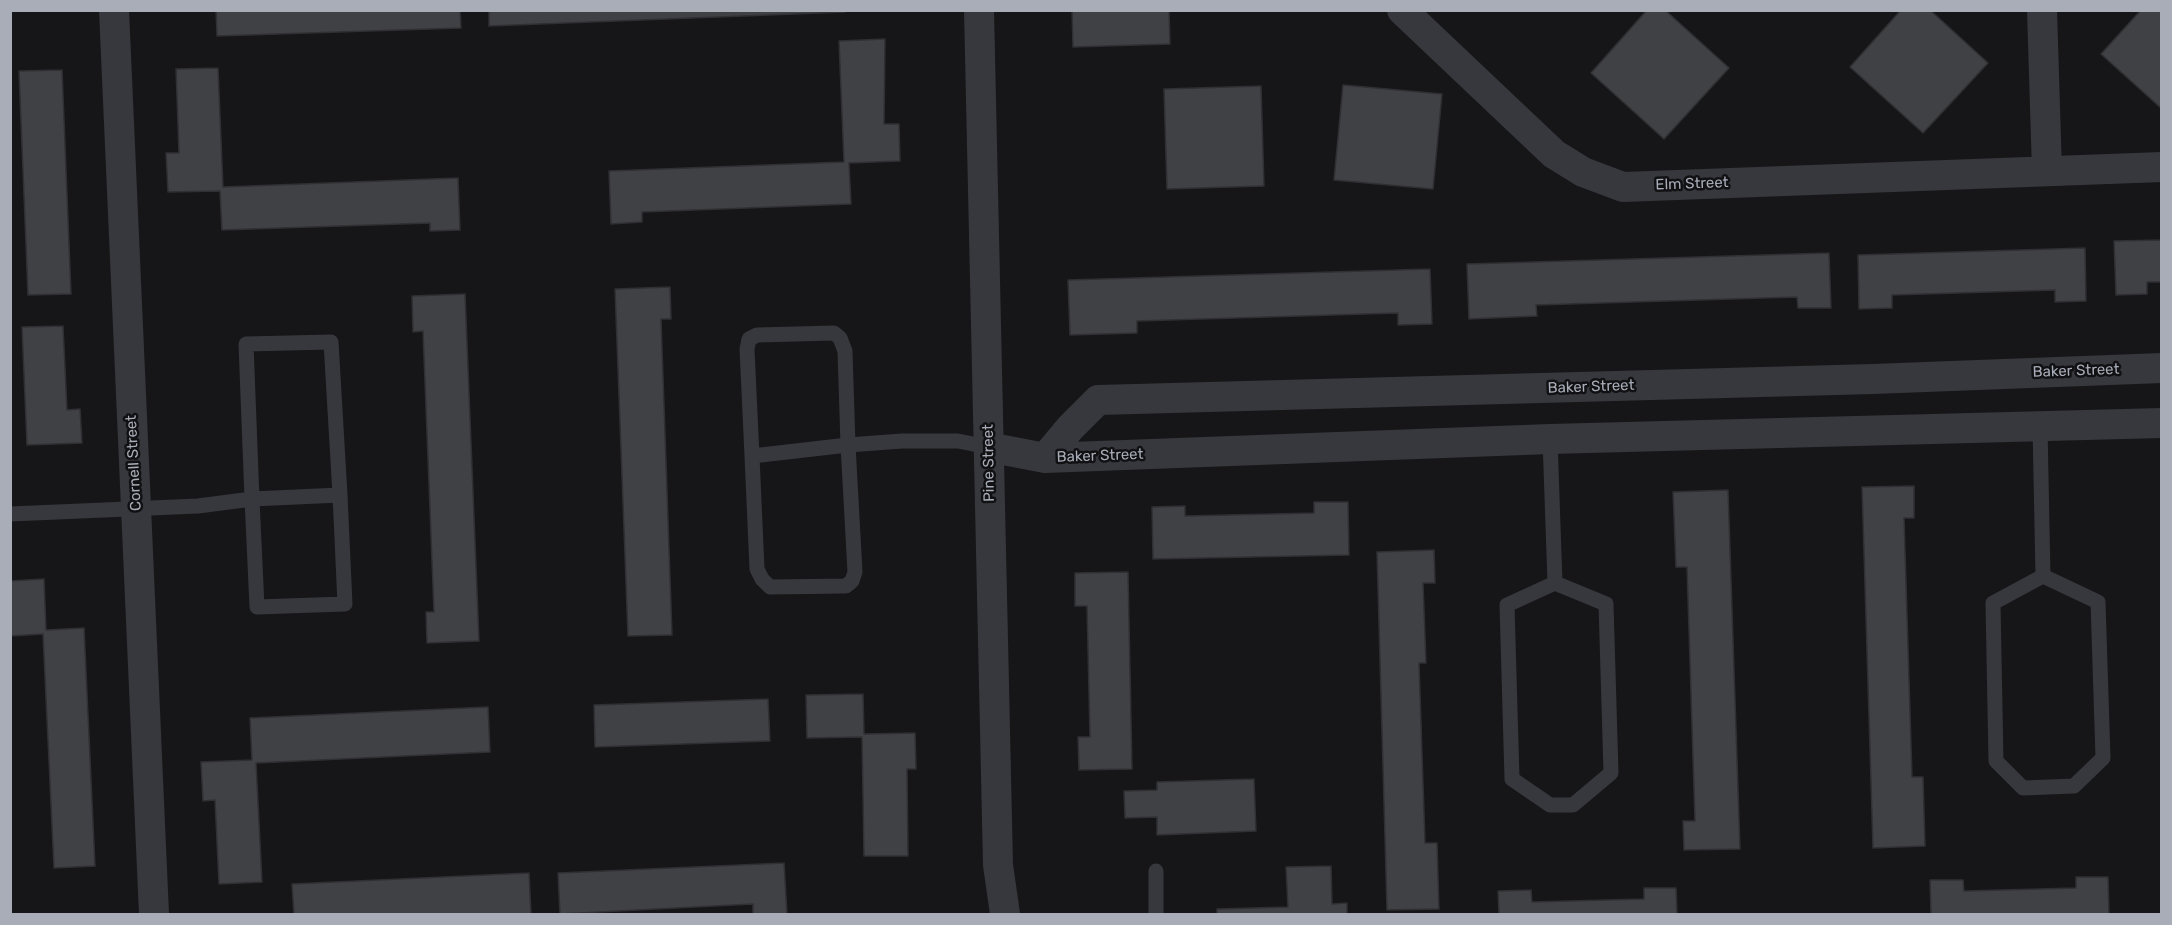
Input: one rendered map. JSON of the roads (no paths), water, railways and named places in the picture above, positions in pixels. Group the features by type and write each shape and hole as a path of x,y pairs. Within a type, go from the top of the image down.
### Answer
{"street":[{"name":"Cornell Street","path":"114,10 154,915"},
{"name":"Pine Street","path":"979,10 998,865 1005,915"},
{"name":"Elm Street","path":"1402,10 1554,154 1583,172 1623,187 2162,167"},
{"path":"2042,10 2047,171"},
{"name":"Baker Street","path":"1046,458 1070,428 1098,400 1873,379 2162,368"},
{"name":"Baker Street","path":"988,447 1046,458 1550,439 2162,423"}],"lane":[{"path":"834,333 840,338 845,351 855,572 852,580 846,585 770,587 762,579 757,569 752,456 747,350 749,339 757,335 834,333"},
{"path":"331,342 345,604 257,607 252,499 246,344 331,342"},
{"path":"2040,427 2043,576"},
{"path":"1550,439 1555,583"},
{"path":"752,456 902,441 958,441 988,447"},
{"path":"10,514 198,506 252,499 340,495"},
{"path":"2043,576 2098,602 2103,758 2074,786 2023,788 1996,762 1993,603 2043,576"},
{"path":"1555,583 1606,604 1611,773 1573,805 1550,805 1512,779 1507,605 1555,583"},
{"path":"1156,871 1156,915"}]}
